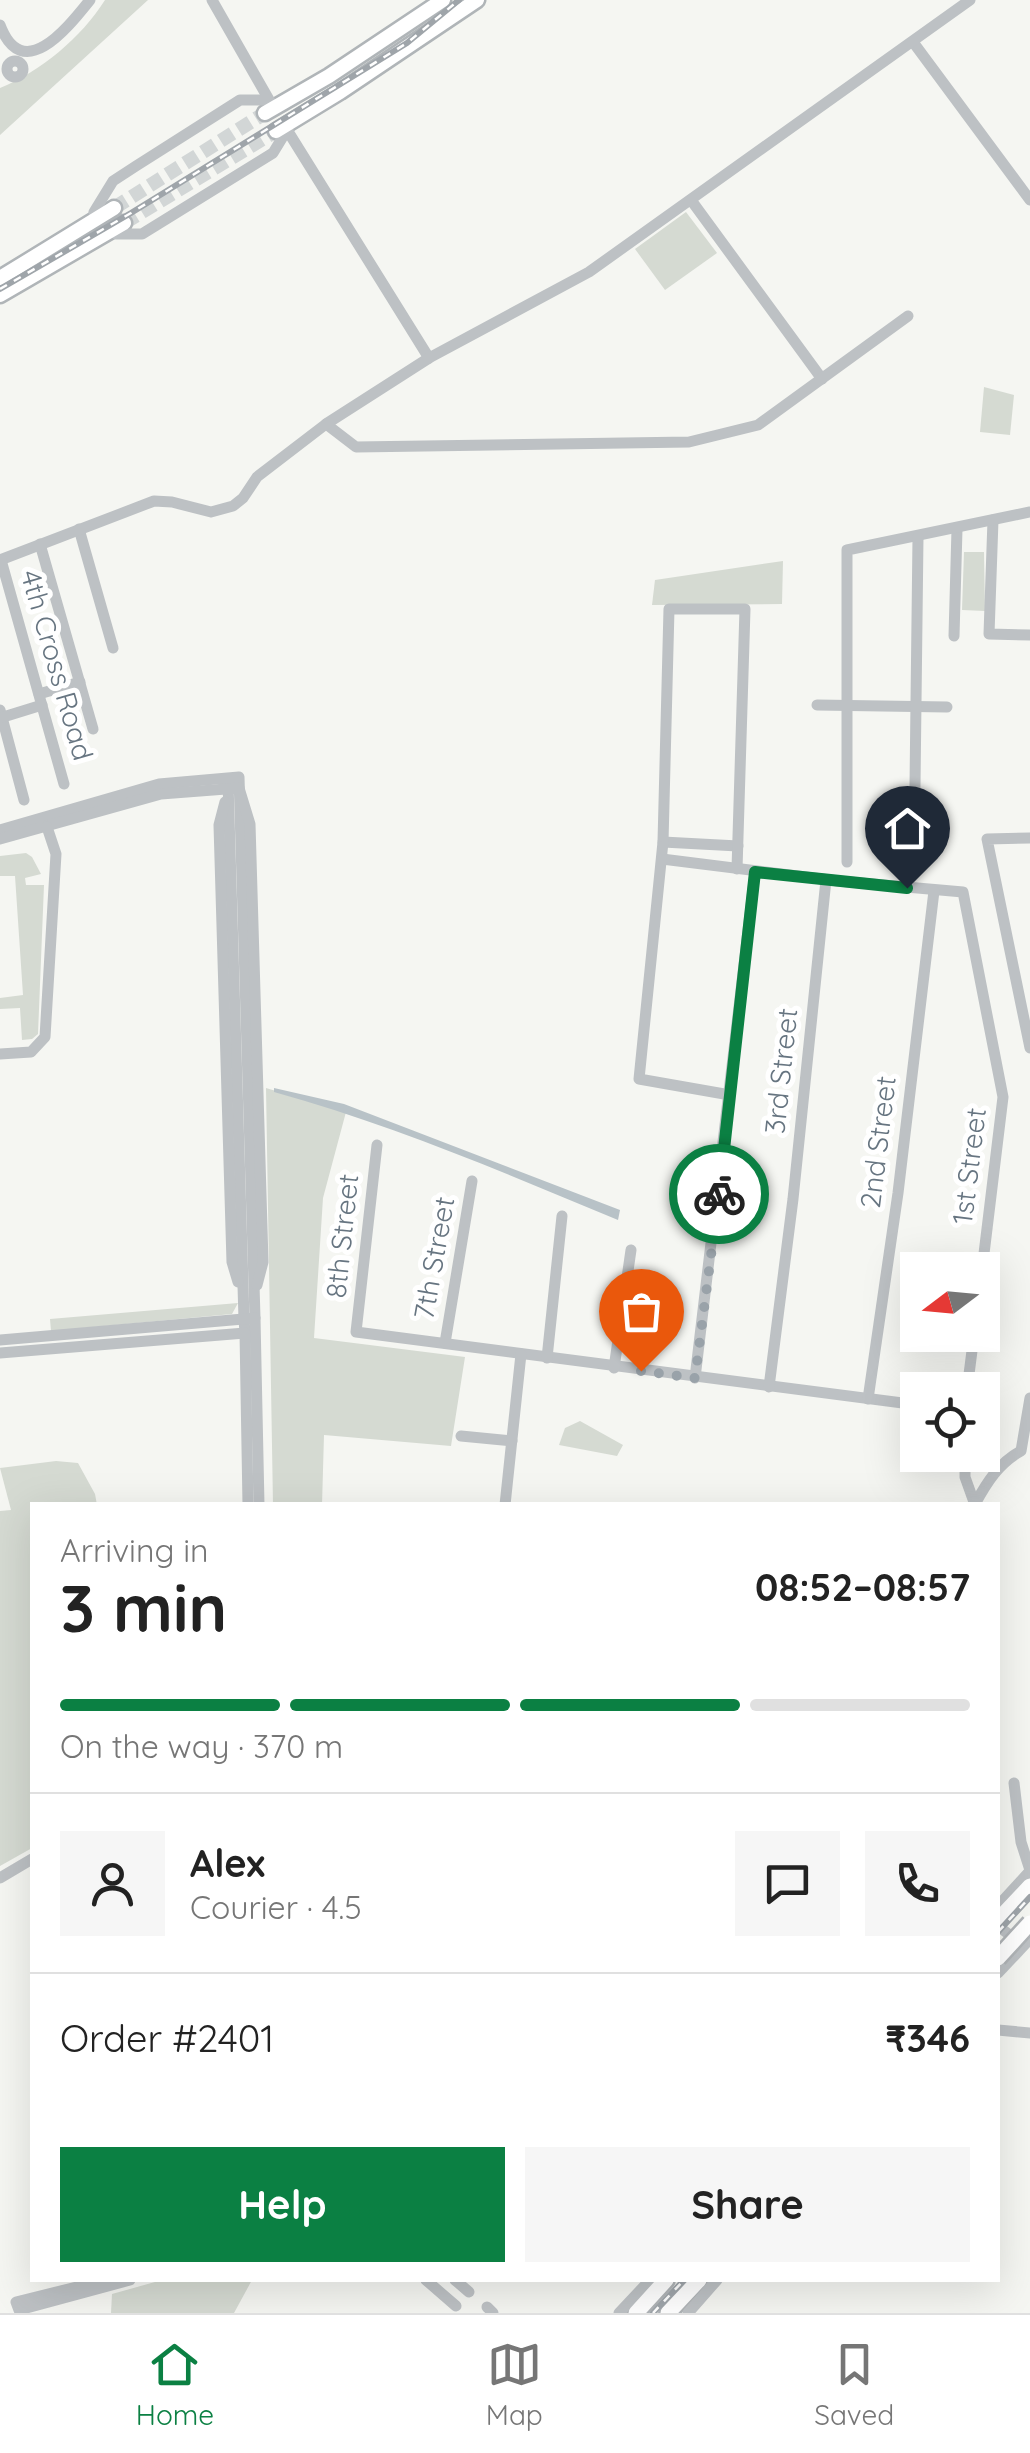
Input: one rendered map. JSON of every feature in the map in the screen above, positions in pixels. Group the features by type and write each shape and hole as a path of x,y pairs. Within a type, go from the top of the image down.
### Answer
{"highway":[{"path":"1000,1921 1030,1886"},
{"path":"1000,1956 1030,1923"},
{"path":"636,2313 664,2282"},
{"path":"668,2313 697,2282"}],"main road":[{"path":"269,107 329,76 444,0"},
{"path":"282,129 478,0"},
{"path":"0,278 114,208"},
{"path":"0,295 118,226"}],"street":[{"path":"4,76 20,76 20,64 32,51 54,42 90,0"},
{"path":"212,0 269,107"},
{"path":"1,560 154,501 211,512 226,509 243,498 256,477 326,424 428,358 588,272 970,0"},
{"path":"0,25 4,36 14,45 32,51"},
{"path":"913,42 1030,200"},
{"path":"98,218 94,212 113,181 240,100 269,107"},
{"path":"118,226 116,234 142,234 273,153 282,129"},
{"path":"282,129 428,358"},
{"path":"691,200 822,379"},
{"path":"326,424 356,446 688,442 758,425 908,316"},
{"path":"846,862 847,550 1030,512"},
{"path":"993,520 990,634 1030,635"},
{"path":"79,528 113,648"},
{"path":"954,636 957,529"},
{"path":"914,868 918,537"},
{"path":"40,544 93,729"},
{"name":"4th Cross Road","path":"1,560 64,784"},
{"path":"730,1095 639,1079 664,842 669,609 745,609 737,869"},
{"path":"24,800 1,715 80,682"},
{"path":"817,705 947,706"},
{"path":"0,766 14,762"},
{"path":"0,830 159,784 232,784"},
{"path":"0,839 162,794 232,784"},
{"path":"232,784 249,1300 248,1502"},
{"path":"232,784 219,825 232,1262 249,1300"},
{"path":"232,784 250,824 263,1262 249,1300"},
{"path":"0,1054 31,1052 45,1037 56,854 47,827"},
{"path":"1030,838 987,838 1030,1048"},
{"path":"664,842 738,846"},
{"path":"662,860 934,891"},
{"path":"695,1378 755,872"},
{"name":"3rd Street","path":"769,1387 826,880"},
{"name":"1st Street","path":"934,891 963,892 1003,1097 984,1252"},
{"name":"2nd Street","path":"868,1399 934,891"},
{"name":"8th Street","path":"377,1145 356,1332 445,1343"},
{"name":"7th Street","path":"445,1343 472,1181"},
{"path":"547,1358 562,1216"},
{"path":"614,1368 631,1250"},
{"path":"0,1340 249,1319"},
{"path":"0,1353 249,1333"},
{"path":"249,1333 259,1502"},
{"path":"445,1343 900,1403"},
{"path":"505,1502 521,1354"},
{"path":"976,1502 986,1484 1021,1451 1030,1398"},
{"path":"461,1436 512,1441"},
{"path":"1013,1456 1030,1458"},
{"path":"966,1472 974,1502"},
{"path":"1000,1904 1030,1870 1021,1842 1014,1783"},
{"path":"0,1878 30,1859"},
{"path":"1000,1924 1027,1943 1000,1972"},
{"path":"1000,2030 1030,2032"},
{"path":"99,2282 17,2306 121,2282"},
{"path":"428,2282 456,2306"},
{"path":"457,2282 469,2292"},
{"path":"619,2313 648,2282"},
{"path":"688,2313 715,2282"}],"shaded area":[{"path":"105,0 148,0 0,135 0,88 59,52"},
{"path":"686,212 717,253 665,290 635,249"},
{"path":"984,387 1014,395 1010,435 980,432"},
{"path":"964,552 984,552 985,611 962,610"},
{"path":"783,561 782,604 652,605 655,580"},
{"path":"26,853 41,874 25,878 26,885 44,885 38,1034 22,1040 20,1008 0,1009 0,998 23,995 15,876 0,876 0,856"},
{"path":"266,1088 346,1112 323,1198 314,1338 465,1357 451,1446 324,1435 322,1502 273,1502"},
{"path":"274,1088 344,1104 620,1210 618,1220 362,1119 274,1092"},
{"path":"238,1303 232,1314 51,1331 50,1319"},
{"path":"580,1421 623,1445 617,1456 559,1445 565,1428"},
{"path":"56,1461 78,1463 96,1502 30,1502 30,1849 0,1866 0,1511 11,1510 0,1468"},
{"path":"155,2282 251,2282 234,2313 111,2313 112,2294"}],"tunnel":[{"path":"114,208 265,113"},
{"path":"124,223 276,131"}],"railway":[{"path":"0,289 407,43 459,0"},
{"path":"1000,1930 1030,1897"},
{"path":"653,2313 682,2282"}],"way so far":[{"path":"641,1371 695,1378 719,1194"}],"route":[{"path":"719,1194 755,872 907,888"}]}
